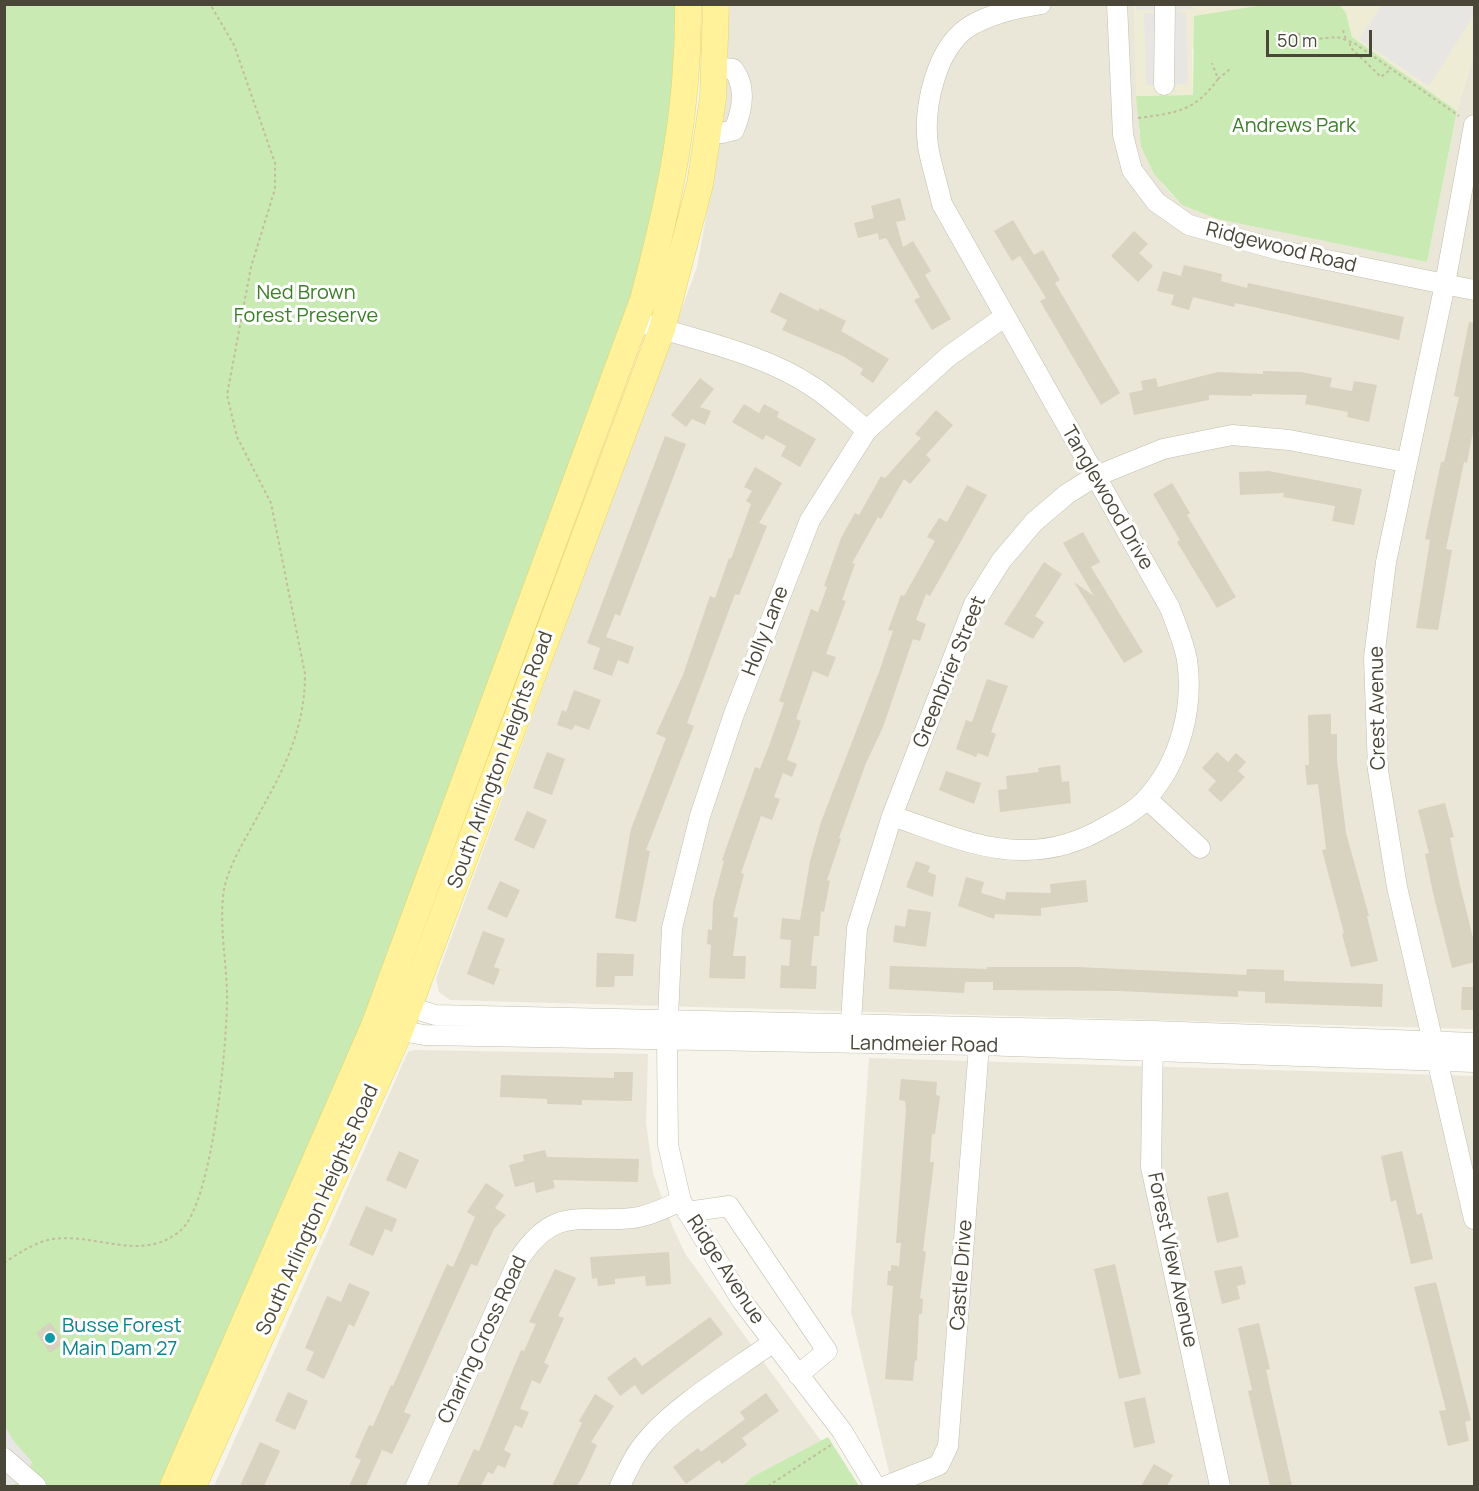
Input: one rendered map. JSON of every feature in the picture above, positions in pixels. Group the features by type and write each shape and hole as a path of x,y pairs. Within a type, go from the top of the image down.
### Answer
{"main road":[{"name":"South Arlington Heights Road","path":"172,1486 374,1026 635,321 668,206 678,152 687,81 688,4"},
{"name":"South Arlington Heights Road","path":"193,1486 399,1033 662,329 700,184 714,67 716,4"}],"street":[{"name":"Tanglewood Drive","path":"892,816 977,844 1026,850 1054,848 1087,837 1118,820 1148,799 1169,768 1181,738 1189,685 1186,659 1170,608 942,204 928,145 928,102 939,63 965,30 990,16 1041,4"},
{"name":"Ridgewood Road","path":"1117,4 1123,135 1132,170 1156,202 1189,225 1283,251 1474,290"},
{"path":"1164,4 1164,85"},
{"name":"Crest Avenue","path":"1467,120 1445,284 1405,462 1386,562 1374,658 1378,770 1397,887 1432,1042 1439,1060 1474,1219"},
{"name":"Holly Lane","path":"667,1030 671,939 675,909 700,816 734,714 799,543 822,500 867,430 949,356 1004,317"},
{"path":"635,321 728,350 798,378 867,430"},
{"name":"Greenbrier Street","path":"850,1034 857,927 892,816 974,604 1001,561 1034,522 1067,494 1095,477 1163,449 1232,435 1290,440 1405,462"},
{"path":"1148,799 1200,848"},
{"name":"Landmeier Road","path":"384,998 435,1015 667,1030"},
{"name":"Landmeier Road","path":"374,1026 399,1033 667,1030 1153,1041 1474,1043"},
{"name":"Ridge Avenue","path":"667,1030 668,1145 684,1206 706,1246 772,1342 842,1431 875,1486"},
{"name":"Castle Drive","path":"886,1486 939,1465 948,1446 980,1036"},
{"name":"Landmeier Road","path":"1153,1041 1474,1062"},
{"name":"Forest View Avenue","path":"1153,1041 1151,1167 1220,1486"},
{"name":"Charing Cross Road","path":"416,1486 519,1259 533,1239 551,1225 566,1220 647,1216 684,1206 729,1206 827,1352 798,1375"},
{"path":"620,1486 633,1459 654,1432 772,1342"},
{"path":"4,1458 36,1486"}],"path":[{"path":"4,1263 21,1251 46,1241 72,1239 131,1247 160,1242 181,1229 195,1210 215,1118 227,1028 222,926 223,894 235,857 285,767 305,702 305,674 271,503 237,437 226,395 250,267 275,189 275,163 234,45 210,4"},
{"path":"1343,30 1350,47 1381,77 1391,69"},
{"path":"1298,33 1306,40 1337,38 1348,41 1467,120"},
{"path":"1212,63 1218,79"},
{"path":"1133,118 1194,106 1205,98 1218,79 1230,69"},
{"path":"768,1486 836,1442"}],"shaded area":[{"path":"730,5 1134,5 1139,133 1163,185 1182,205 1427,262 1457,111 1474,52 1474,1029 450,1000 439,992 436,979 697,267 717,156"},
{"path":"1134,5 1270,5 1234,11 1192,50 1193,95 1136,96"},
{"path":"1137,5 1191,5 1193,9 1173,11 1186,13 1188,84 1177,84 1174,91 1159,91 1156,85 1146,85 1144,13 1157,13 1156,10 1137,10"},
{"path":"1340,5 1474,5 1474,52 1457,111 1352,37 1346,13"},
{"path":"1382,5 1468,5 1474,9 1474,15 1429,86 1359,39"},
{"path":"414,1050 648,1054 646,1122 653,1173 673,1228 686,1255 821,1441 752,1477 743,1486 214,1486 408,1052"},
{"path":"869,1058 1474,1076 1474,1486 896,1486 889,1472 851,1312"},
{"path":"4,1424 13,1440 32,1462 27,1480 10,1486 5,1486"}],"green space":[{"name":"Andrews Park","path":"1270,4 1340,5 1346,13 1352,37 1457,111 1427,262 1218,219 1182,205 1154,174 1141,146 1136,96 1193,95 1194,16"},
{"name":"Ned Brown Forest Preserve","path":"5,5 688,5 676,162 507,668 173,1486 5,1486"},
{"path":"828,1437 859,1486 743,1486 752,1477"}],"building":[{"path":"900,198 906,220 896,222 903,247 913,241 931,271 925,275 951,319 932,330 914,300 920,297 886,238 879,240 878,233 858,238 854,223 874,218 871,206"},
{"path":"1013,220 1034,255 1043,250 1060,280 1055,283 1120,393 1101,405 1040,301 1046,298 1020,256 1012,261 994,231"},
{"path":"1134,231 1148,244 1139,253 1153,266 1138,282 1111,256"},
{"path":"1184,265 1222,274 1221,281 1247,288 1248,283 1404,317 1399,340 1235,303 1234,307 1193,297 1189,310 1171,305 1174,295 1157,291 1163,271 1181,276"},
{"path":"780,292 818,311 820,308 846,321 841,331 889,359 873,383 860,374 863,369 843,356 782,330 787,320 770,312"},
{"path":"1469,322 1474,323 1474,427 1467,463 1464,462 1446,549 1452,550 1438,630 1416,628 1430,540 1425,539 1441,462 1444,462 1459,397 1454,396"},
{"path":"1263,371 1301,372 1332,378 1330,387 1352,391 1354,381 1377,385 1369,422 1347,417 1348,412 1305,404 1307,395 1209,395 1209,400 1134,415 1129,393 1143,390 1141,381 1156,378 1158,387 1218,372 1263,374"},
{"path":"700,378 714,389 700,407 711,411 705,425 692,419 686,427 671,415"},
{"path":"744,404 759,413 764,404 779,412 777,417 816,439 800,467 781,456 786,446 766,435 763,440 732,422"},
{"path":"936,410 953,425 926,455 931,460 910,484 904,479 881,519 878,517 852,563 855,564 842,600 846,601 826,654 836,657 828,677 813,671 796,719 801,721 787,760 797,764 792,777 783,773 774,797 780,799 772,820 761,816 741,873 744,874 733,917 738,918 733,956 746,956 745,979 709,978 711,945 707,944 708,929 712,930 713,902 724,861 722,860 755,767 760,769 770,743 784,703 779,701 811,609 818,612 827,587 824,586 841,538 855,513 859,515 881,476 885,478 921,438 915,434"},
{"path":"665,436 686,444 620,616 615,614 606,637 634,647 628,664 618,660 612,676 593,669 600,648 587,643"},
{"path":"755,467 782,483 759,523 767,526 739,595 735,594 687,723 694,726 646,850 650,851 636,922 615,918 631,829 666,738 656,734 683,675 710,596 715,598 729,558 731,559 751,504 746,501 752,491 744,487"},
{"path":"1269,471 1362,489 1354,525 1332,521 1335,506 1283,497 1284,493 1240,495 1239,472"},
{"path":"1172,483 1190,513 1187,515 1236,597 1217,608 1177,542 1180,540 1153,494"},
{"path":"967,485 987,495 930,596 926,594 916,620 926,624 920,641 913,639 883,727 866,763 839,838 841,839 827,880 830,881 824,912 821,911 819,936 814,936 811,966 817,966 816,989 780,988 781,965 789,966 791,940 780,939 782,918 800,920 810,861 821,822 879,672 893,631 888,630 901,595 904,596 935,541 927,537 939,518 947,522"},
{"path":"1083,532 1100,562 1091,567 1143,652 1124,663 1074,582 1094,596 1063,543"},
{"path":"1044,562 1062,574 1035,616 1044,622 1033,639 1004,624"},
{"path":"987,679 1008,686 991,732 996,734 988,757 978,753 976,757 956,749 966,720 972,722"},
{"path":"574,690 601,700 589,730 575,725 572,730 557,725 562,710 566,712"},
{"path":"1331,714 1331,734 1337,734 1337,761 1346,833 1369,916 1367,916 1378,961 1351,967 1322,850 1326,849 1318,784 1307,785 1305,765 1309,765 1308,715"},
{"path":"547,752 565,759 552,795 533,788"},
{"path":"1217,752 1228,762 1236,753 1246,762 1238,771 1245,777 1221,802 1208,790 1216,781 1202,768"},
{"path":"1060,765 1062,782 1069,781 1071,803 1000,812 998,790 1007,789 1006,776 1039,772 1038,768"},
{"path":"946,771 981,783 974,804 939,790"},
{"path":"1445,803 1454,837 1450,838 1474,942 1474,962 1452,968 1433,893 1425,854 1429,853 1418,810"},
{"path":"527,811 547,820 534,849 514,840"},
{"path":"916,861 930,866 928,872 936,875 933,897 906,887"},
{"path":"966,877 984,882 981,893 1005,900 1006,892 1051,893 1050,884 1086,880 1088,902 1041,908 1041,916 995,914 994,919 958,906"},
{"path":"500,881 520,890 507,918 487,909"},
{"path":"908,909 931,912 926,947 893,942 895,925 905,927"},
{"path":"483,931 505,939 494,967 500,969 494,985 467,974"},
{"path":"597,953 634,954 633,976 615,976 614,987 596,987"},
{"path":"890,966 987,969 987,967 1078,967 1246,975 1247,969 1284,970 1284,981 1383,984 1382,1007 1265,1003 1265,992 1238,991 1238,997 1120,991 993,990 993,982 965,982 964,993 889,989"},
{"path":"1462,987 1474,987 1474,1010 1461,1010"},
{"path":"614,1072 633,1072 632,1101 582,1100 582,1105 547,1104 547,1099 500,1097 501,1075 614,1078"},
{"path":"901,1079 937,1082 936,1095 940,1096 935,1134 932,1134 930,1162 934,1162 923,1251 926,1252 920,1298 923,1299 922,1314 919,1314 917,1361 915,1360 913,1381 885,1379 893,1286 887,1285 888,1271 891,1271 891,1265 899,1266 901,1243 896,1243 906,1109 905,1101 899,1100"},
{"path":"545,1150 547,1157 639,1159 638,1182 553,1180 555,1188 536,1193 534,1182 515,1187 509,1165 524,1161 523,1155"},
{"path":"399,1151 419,1160 406,1189 386,1180"},
{"path":"1402,1151 1417,1215 1422,1213 1433,1259 1411,1264 1396,1200 1391,1202 1381,1156"},
{"path":"486,1183 504,1195 495,1208 506,1215 494,1229 477,1266 471,1264 404,1412 411,1415 392,1454 382,1450 366,1486 349,1486 361,1460 355,1457 369,1425 373,1426 391,1385 393,1386 447,1264 453,1267 475,1217 467,1212"},
{"path":"1228,1192 1239,1237 1217,1243 1207,1197"},
{"path":"366,1206 397,1219 392,1232 385,1229 373,1256 349,1245"},
{"path":"669,1252 671,1284 646,1286 645,1276 615,1279 615,1284 598,1286 597,1278 592,1279 590,1257"},
{"path":"1115,1264 1141,1374 1119,1379 1094,1269"},
{"path":"1242,1266 1246,1284 1237,1286 1240,1299 1222,1304 1214,1271"},
{"path":"555,1269 576,1278 558,1316 564,1318 544,1363 549,1365 540,1384 532,1380 520,1409 529,1412 522,1428 515,1425 504,1450 511,1454 505,1468 498,1465 493,1474 488,1472 481,1486 457,1486 474,1449 479,1451 521,1350 524,1351 536,1324 529,1322"},
{"path":"1436,1282 1471,1420 1465,1422 1469,1441 1448,1446 1439,1411 1446,1410 1414,1287"},
{"path":"349,1283 370,1292 354,1327 349,1324 324,1379 306,1370 314,1352 305,1348 327,1296 341,1302"},
{"path":"710,1317 723,1334 642,1395 635,1385 620,1396 607,1378 635,1357 642,1366"},
{"name":"Busse Forest Main Dam 27","path":"50,1322 65,1342 50,1353 36,1333"},
{"path":"1259,1323 1270,1369 1266,1370 1292,1486 1270,1486 1248,1391 1252,1390 1238,1328"},
{"path":"288,1392 308,1401 295,1430 275,1421"},
{"path":"766,1393 779,1411 742,1438 747,1445 722,1464 719,1460 686,1484 673,1467 698,1448 701,1452 745,1419 740,1412"},
{"path":"595,1394 614,1406 591,1442 597,1445 584,1474 577,1486 552,1486 582,1423 579,1421"},
{"path":"1145,1397 1155,1443 1134,1448 1124,1402"},
{"path":"260,1442 280,1451 264,1486 240,1486"},
{"path":"1154,1464 1173,1475 1167,1486 1141,1486"}],"place":[{"name":"Busse Forest Main Dam 27","path":"50,1338"}]}
